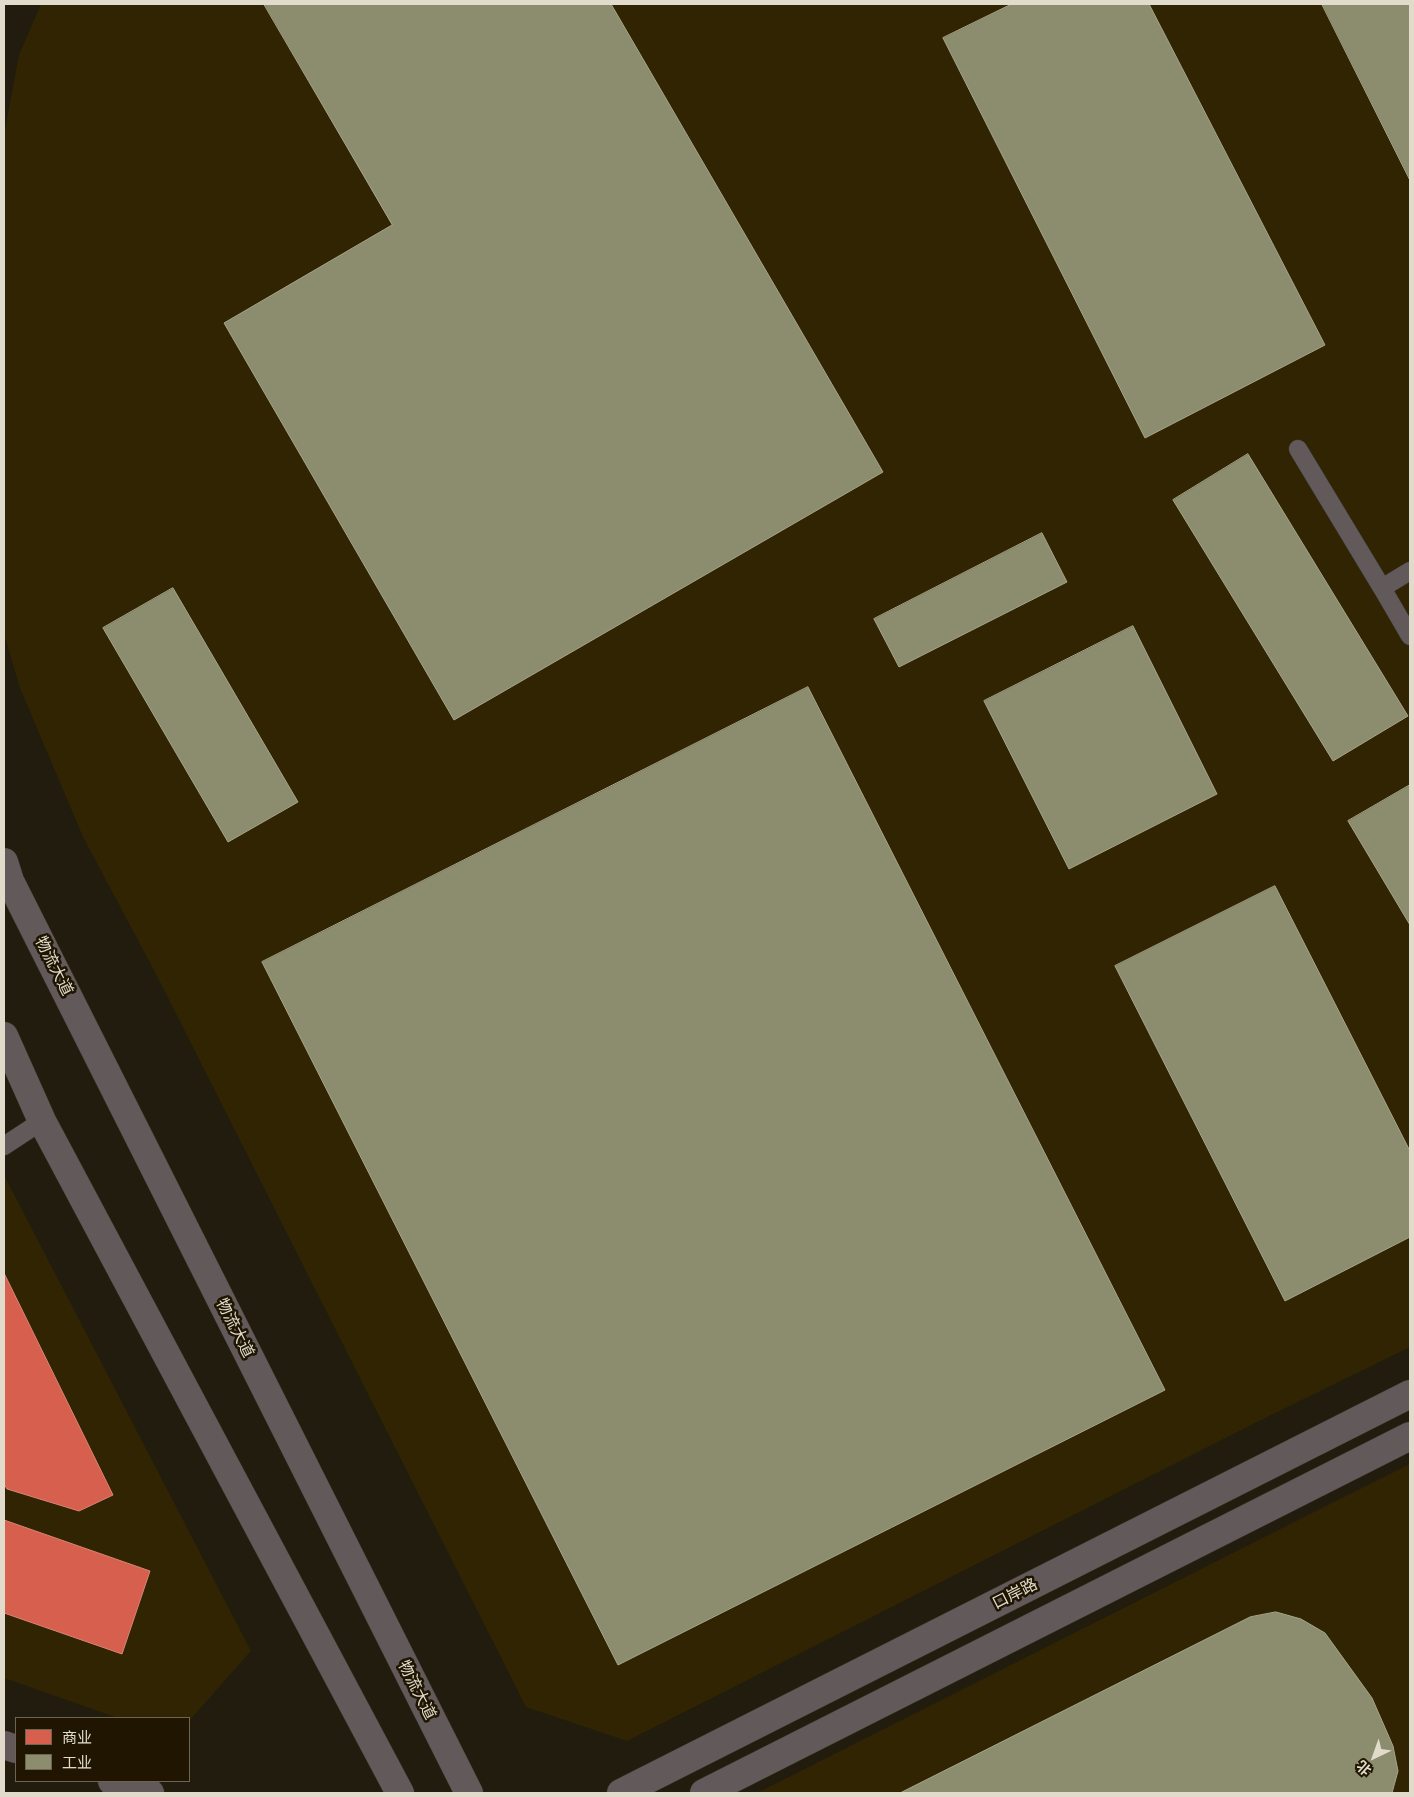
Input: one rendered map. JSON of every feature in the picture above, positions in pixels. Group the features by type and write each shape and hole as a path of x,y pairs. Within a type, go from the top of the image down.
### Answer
{"street":[{"name":"物流大道","path":"4,862 15,890 469,1793"},
{"path":"4,1036 42,1120 400,1793"},
{"name":"口岸路","path":"620,1793 1410,1394"},
{"path":"704,1793 1410,1436"},
{"path":"115,1782 150,1793"}],"lane":[{"path":"1298,449 1410,636"},
{"path":"1382,588 1410,571"},
{"path":"4,1146 42,1120"}],"shaded area":[{"path":"41,4 1410,4 1410,1347 1261,1420 627,1741 526,1707 156,974 83,837 20,688 4,634 4,135 19,55"},
{"path":"4,1175 251,1651 190,1720 190,1717 115,1717 4,1678"},
{"path":"1410,1464 1410,1793 757,1793 1318,1510"}],"building: 商业":[{"path":"4,1273 113,1495 79,1511 7,1489 4,1484"},
{"path":"4,1520 150,1571 122,1654 4,1613"}],"building: 工业":[{"path":"264,4 611,4 883,472 454,720 224,323 392,225"},
{"path":"1012,4 1149,4 1325,345 1145,438 943,38"},
{"path":"1322,4 1410,4 1410,180"},
{"path":"1248,454 1408,716 1333,761 1173,500"},
{"path":"1042,533 1067,582 899,667 874,619"},
{"path":"173,588 298,802 228,842 103,628"},
{"path":"1133,626 1217,794 1069,869 984,701"},
{"path":"808,687 1165,1390 618,1665 262,962"},
{"path":"1410,785 1410,925 1348,821"},
{"path":"1275,886 1410,1151 1410,1237 1285,1301 1115,966"},
{"path":"1276,1612 1301,1619 1325,1633 1372,1698 1393,1746 1398,1771 1392,1793 900,1793 1250,1617"}]}
